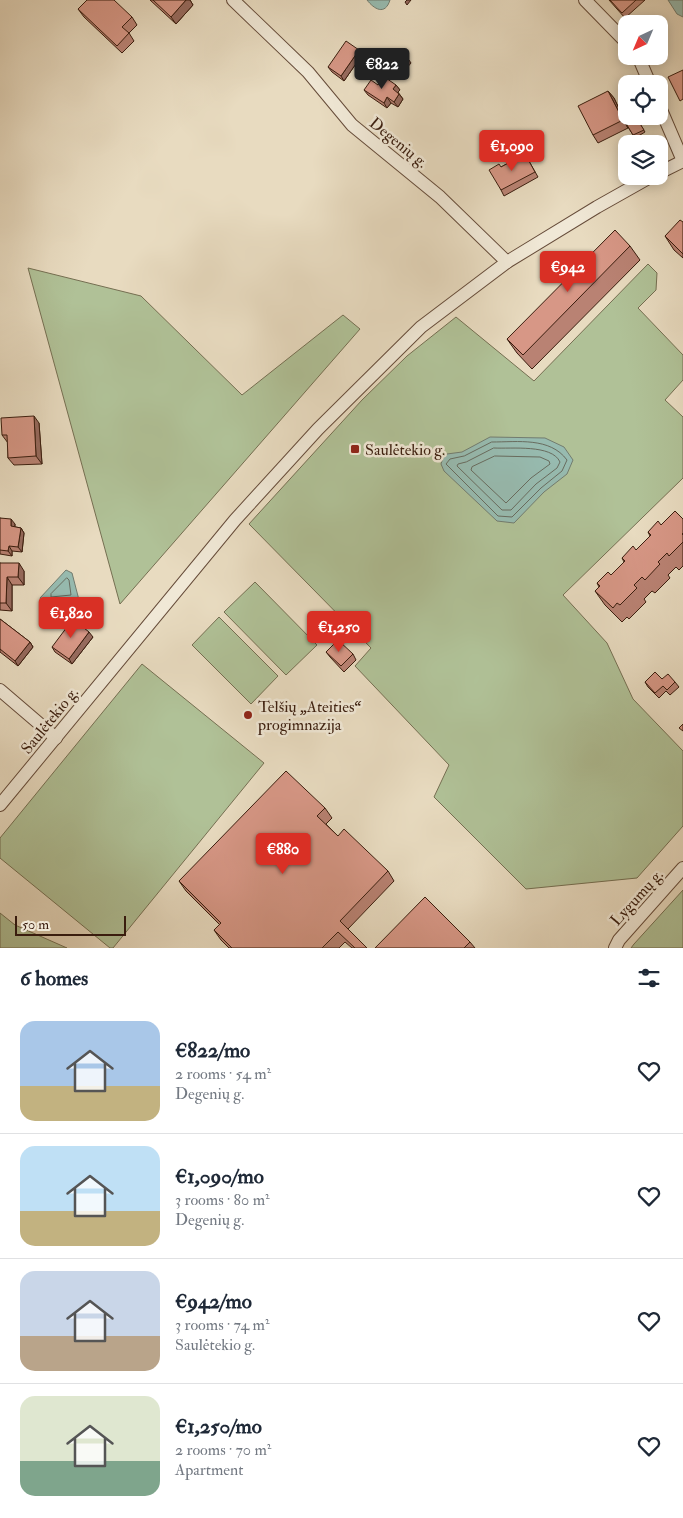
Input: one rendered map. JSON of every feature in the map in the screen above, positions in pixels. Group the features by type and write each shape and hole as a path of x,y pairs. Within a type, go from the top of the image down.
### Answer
{"street":[{"name":"Degenių g.","path":"232,0 308,72 352,125 440,197 507,262"},
{"path":"585,0 618,34"},
{"path":"668,125 683,161 668,168"},
{"name":"Saulėtekio g.","path":"0,805 235,520 318,429 421,327 507,262 597,206 636,185"},
{"path":"0,690 56,738"},
{"name":"Lygumų g.","path":"615,948 619,940 683,868"}],"green space":[{"path":"648,264 657,273 656,290 638,308 683,355 683,380 665,400 683,417 683,478 563,595 607,643 633,699 683,751 683,826 637,878 526,889 434,797 449,765 355,666 371,648 249,524 362,400 407,356 456,317 534,381"},
{"path":"28,268 141,296 242,395 343,315 360,329 120,604"},
{"path":"255,582 317,645 286,675 224,612"},
{"path":"219,617 278,676 251,704 192,645"},
{"path":"142,664 264,763 113,948 110,948 0,858 0,838"},
{"path":"683,890 683,948 631,948 634,944"},
{"path":"0,913 15,925 67,948 0,948"}],"water":[{"path":"367,0 390,0 385,8 379,9"},
{"path":"668,0 683,0 683,17 677,14"},
{"path":"490,437 545,438 564,447 573,460 567,474 544,492 514,523 497,521 444,471 441,464 447,454 462,452"},
{"path":"66,570 72,573 79,600 44,604 40,598"}],"building":[{"path":"87,0 114,0 132,17 122,27 129,33 117,46 78,9"},
{"path":"153,0 186,0 171,17"},
{"path":"610,0 636,0 622,13"},
{"path":"346,41 359,50 341,76 328,67"},
{"path":"377,50 385,56 375,70 366,63"},
{"path":"397,50 409,60 398,74 393,69 395,66 389,61"},
{"path":"683,70 683,99 680,101 668,77"},
{"path":"383,76 396,85 393,89 399,94 394,102 387,97 384,103 364,90 371,80 378,85"},
{"path":"608,91 618,110 618,122 593,135 578,106"},
{"path":"627,125 641,125 644,130 633,135"},
{"path":"525,154 535,172 501,190 489,170 499,164 501,167"},
{"path":"680,220 683,222 683,254 665,236"},
{"path":"615,230 630,246 523,355 507,339"},
{"path":"34,416 36,456 8,458 7,435 2,435 1,418"},
{"path":"675,511 683,519 683,542 669,556 667,553 658,562 660,564 645,580 642,577 634,585 637,588 620,605 617,603 613,608 595,591 600,586 597,583 608,572 611,575 625,561 622,558 633,546 636,550 651,535 648,532 658,521 661,525"},
{"path":"0,518 11,519 11,526 21,528 18,547 9,546 8,551 0,550"},
{"path":"0,563 19,563 18,577 7,577 6,603 0,603"},
{"path":"0,619 30,642 15,661 0,649"},
{"path":"73,619 89,632 69,659 52,647"},
{"path":"338,640 353,654 341,666 326,652"},
{"path":"655,672 662,679 668,674 675,682 667,690 663,686 655,693 645,682"},
{"path":"286,771 325,808 317,816 338,836 344,829 388,871 340,921 367,948 355,948 338,932 322,948 232,948 214,930 221,923 179,881"},
{"path":"425,897 470,942 464,948 375,948"}],"place":[{"name":"Saulėtekio g.","path":"355,449"},
{"name":"Telšių „Ateities“ progimnazija","path":"248,715"}]}
